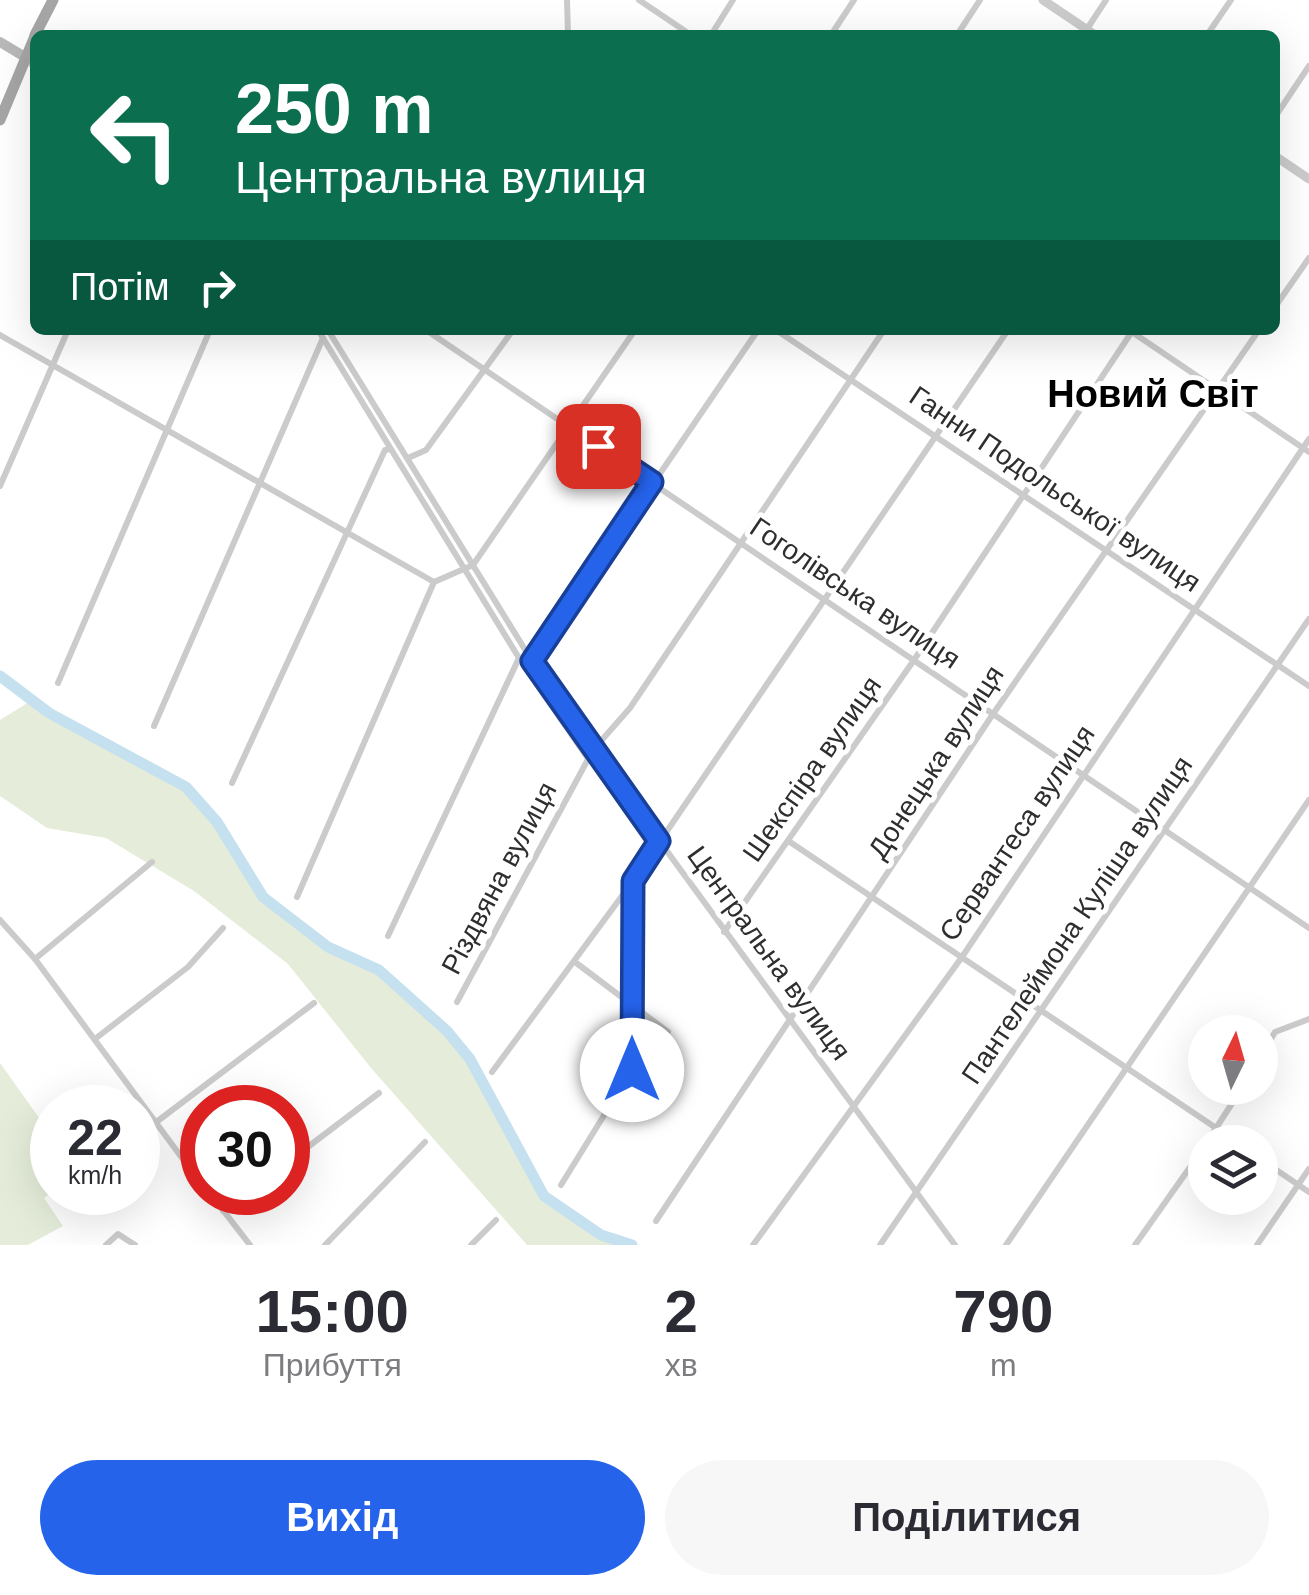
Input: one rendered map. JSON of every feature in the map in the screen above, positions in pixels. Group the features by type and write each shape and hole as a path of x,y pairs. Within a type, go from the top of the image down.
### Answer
{"main road":[{"path":"38,30 53,0"},
{"path":"0,42 30,62"},
{"path":"0,120 30,67"}],"street":[{"path":"567,0 568,30"},
{"path":"639,0 684,30"},
{"path":"714,30 734,0"},
{"path":"834,30 854,0"},
{"path":"960,30 980,0"},
{"path":"1042,0 1084,30"},
{"path":"1090,30 1106,0"},
{"path":"1211,30 1231,0"},
{"path":"1280,110 1309,66"},
{"path":"1280,159 1309,179"},
{"path":"1280,300 1309,258"},
{"path":"0,334 434,582"},
{"path":"0,486 66,335"},
{"path":"58,683 208,335"},
{"path":"154,726 322,335"},
{"path":"324,335 463,568 588,760"},
{"name":"Центральна вулиця","path":"324,335 408,458 532,661 593,750 955,1245"},
{"name":"Гоголівська вулиця","path":"433,335 1309,928"},
{"path":"408,458 426,450 510,335"},
{"path":"297,897 434,582 474,565 632,335"},
{"path":"532,661 755,335"},
{"name":"Ганни Подольської вулиця","path":"784,335 1309,686"},
{"name":"Різдвяна вулиця","path":"458,1002 593,750 630,708 881,335"},
{"path":"492,1072 633,881 1005,335"},
{"name":"Шекспіра вулиця","path":"724,932 914,660 1128,335"},
{"path":"1137,335 1306,450"},
{"name":"Донецька вулиця","path":"656,1222 993,714 1256,335"},
{"name":"Сервантеса вулиця","path":"754,1245 962,957 1082,774 1306,450 1309,439"},
{"path":"232,783 344,533 385,450 390,448"},
{"name":"Пантелеймона Куліша вулиця","path":"880,1245 1309,619"},
{"path":"388,936 519,658"},
{"path":"1006,1245 1309,800"},
{"path":"790,842 1211,1125"},
{"path":"36,959 152,862"},
{"path":"561,1185 632,1070 633,881"},
{"path":"0,920 36,959 128,1085"},
{"path":"95,1039 188,968 223,928"},
{"path":"575,962 668,1032"},
{"path":"160,1118 314,1002"},
{"path":"1278,1031 1309,1019"},
{"path":"310,1145 378,1093"},
{"path":"160,1129 180,1155"},
{"path":"325,1245 425,1142"},
{"path":"1257,1245 1309,1169"},
{"path":"1135,1245 1188,1170"},
{"path":"1278,1171 1309,1192"},
{"path":"226,1215 250,1245"},
{"path":"471,1245 496,1220"},
{"path":"106,1245 118,1234 134,1245"}],"green space":[{"path":"34,699 49,713 158,770 197,800 214,818 252,882 268,900 408,995 450,1034 474,1066 538,1183 560,1207 591,1228 632,1245 527,1245 371,1068 288,964 194,891 106,838 47,828 0,796 0,720"},
{"path":"0,1063 30,1105 30,1215 56,1215 63,1226 28,1245 0,1245"}],"waterway":[{"path":"0,676 49,713 186,787 217,822 263,897 328,947 379,970 447,1031 470,1059 544,1196 601,1235 632,1245"}],"district":[{"name":"Новий Світ","path":"1153,394"}],"route":[{"path":"598,446 652,482 532,661 659,841 633,881 632,1070"}]}
